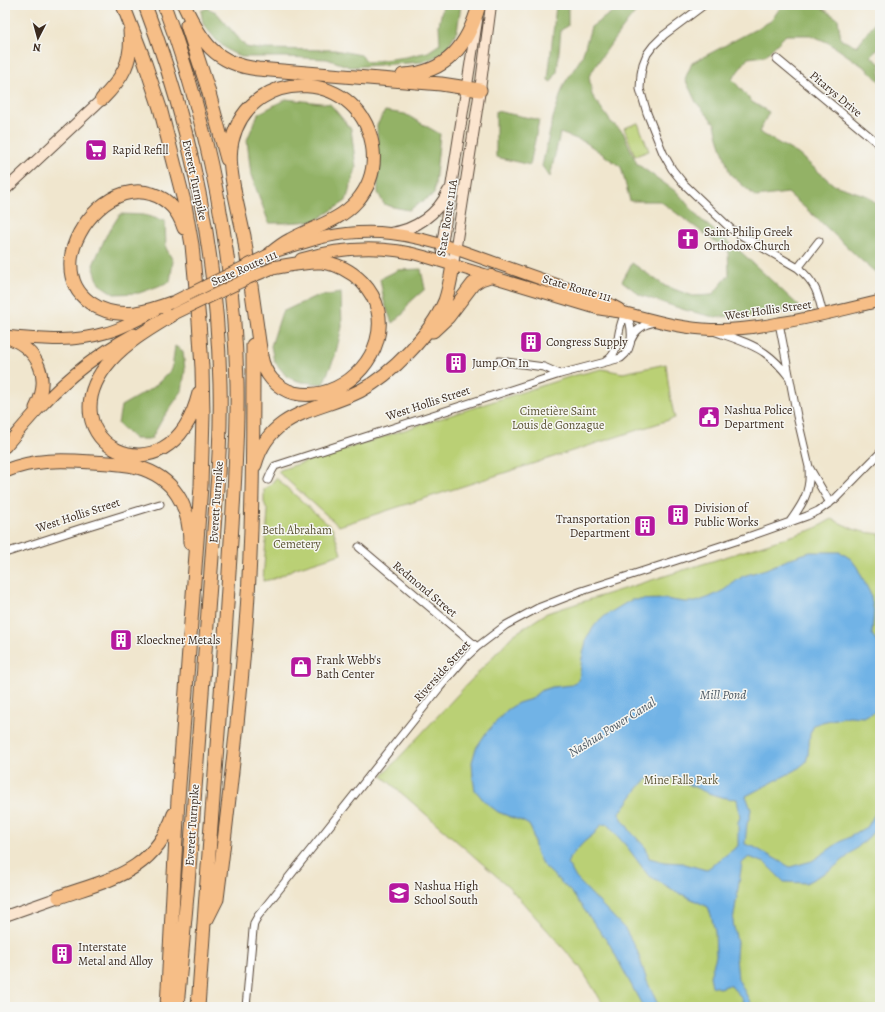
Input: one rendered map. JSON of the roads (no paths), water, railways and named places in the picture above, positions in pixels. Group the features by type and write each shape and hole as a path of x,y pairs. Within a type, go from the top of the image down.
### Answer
{"highway":[{"path":"123,5 149,73 160,108 173,154 189,225 200,327 202,368 203,409 201,470 178,799 167,1007"},
{"name":"Everett Turnpike","path":"145,5 172,82 190,150 200,196 214,289 220,384 218,478 191,845 177,1007"},
{"name":"Everett Turnpike","path":"164,5 197,106 216,190 222,221 233,309 236,361 237,408 235,471 225,644 198,1007"},
{"path":"180,5 202,68 231,174 242,226 262,361 265,369 272,379 279,385 295,393 315,394 326,392 343,384 364,366 377,343 379,321 375,304 370,292 354,274 334,265 320,262 310,262 274,268"},
{"path":"184,5 194,26 210,48 235,64 250,68 441,84 480,90"},
{"path":"280,71 404,75 425,72 444,63 457,51 468,33 479,5"},
{"path":"102,99 118,81 127,62 130,52 131,39 128,17"},
{"path":"231,174 230,151 232,140 238,124 247,110 255,102 278,89 300,85 325,89 352,105 366,124 372,141 374,160 370,178 362,195 352,207 345,212 328,222 288,240 270,254"},
{"path":"172,309 126,314 117,313 97,308 85,299 75,283 71,272 71,265 72,253 78,237 88,220 106,203 126,193 141,191 159,197 173,208 181,220 195,274"},
{"path":"204,925 217,899 234,755 246,632 254,472 258,456 269,437 286,421 299,414 349,396 371,384 389,371 426,331 441,309 448,292 453,265"},
{"path":"249,274 253,338 253,487"},
{"path":"410,350 441,324 473,284 490,276"},
{"path":"172,309 124,348 104,369 94,389 91,403 93,422 99,435 112,448 126,454 148,454 159,451 174,440 183,429 194,410 200,388 202,368"},
{"path":"5,471 46,460 65,460 132,466 151,472 163,479 179,497 188,519 190,534 191,626"},
{"path":"59,897 120,876 143,861 155,849 166,832 178,799"}],"main road":[{"name":"State Route 111A","path":"479,5 442,245 444,257 448,263 453,265 480,90 491,5"},
{"path":"5,190 102,99"},
{"path":"388,233 399,232 408,228 423,220 434,211 444,199 454,172"},
{"name":"State Route 111","path":"5,447 44,402 64,383 92,360 120,341 172,309 270,254 310,241 336,235 388,233 414,237 456,249 606,302 624,312"},
{"name":"State Route 111","path":"5,337 60,340 77,339 111,332 293,261 327,252 363,249 407,252 599,309 624,312"},
{"name":"West Hollis Street","path":"624,312 658,322 689,327 724,330 747,328 823,315 880,301"},
{"path":"5,337 18,343 29,351 37,362 42,373 40,397 21,428"},
{"path":"5,916 59,897"}],"street":[{"path":"704,5 660,38 647,54 642,69 640,84 647,112 667,161 684,184 731,229 798,268 808,277 816,289 823,315"},
{"name":"Pitarys Drive","path":"777,59 880,145"},
{"path":"798,268 819,241"},
{"path":"605,362 611,358 615,352 624,312"},
{"name":"West Hollis Street","path":"268,480 275,466 560,374 623,357 627,351 630,340 630,324 624,312"},
{"name":"West Hollis Street","path":"630,340 636,331 643,326 651,322 658,322"},
{"path":"779,323 797,416 809,467 810,480 807,492 800,507 789,523"},
{"path":"709,329 740,340 764,352 776,362 790,378"},
{"path":"498,361 544,367 560,374"},
{"name":"Riverside Street","path":"246,1007 253,930 254,923 258,916 440,687 464,659 477,647 506,625 538,608 582,591 742,539 807,516 830,503 880,453"},
{"path":"809,467 830,503"},
{"name":"West Hollis Street","path":"5,553 86,526 160,504"},
{"name":"Redmond Street","path":"358,547 477,647"}],"water":[{"name":"Mill Pond","path":"810,552 840,552 851,559 857,567 870,593 874,611 872,634 880,647 880,711 863,717 849,716 814,725 810,734 806,762 796,770 746,796 751,809 747,824 745,844 754,847 790,867 812,861 868,826 880,801 880,823 869,837 832,869 806,883 784,882 765,863 749,857 742,863 733,922 737,942 736,957 738,979 753,1007 745,1007 741,997 730,985 719,988 712,986 710,976 716,956 715,932 708,907 675,891 648,875 628,848 607,824 601,825 594,834 570,857 567,864 576,878 625,929 637,950 647,981 659,1007 643,1007 610,945 572,893 542,864 536,852 532,831 529,825 498,812 485,802 475,790 472,762 476,748 486,733 507,710 518,703 531,699 540,691 552,687 572,685 579,679 587,637 595,625 606,615 631,600 665,599 696,602 724,590 743,576 766,569","holes":["677,778 714,795 729,799 737,799 740,817 738,822 738,846 706,870 682,863 664,862 649,858 646,848 631,832 619,814 639,787 648,779"]}],"place":[{"name":"Rapid Refill","path":"96,150"},
{"name":"Saint Philip Greek Orthodox Church","path":"688,239"},
{"name":"Congress Supply","path":"531,342"},
{"name":"Jump On In","path":"456,363"},
{"name":"Nashua Police Department","path":"709,417"},
{"name":"Division of Public Works","path":"678,515"},
{"name":"Transportation Department","path":"645,526"},
{"name":"Kloeckner Metals","path":"121,640"},
{"name":"Frank Webb's Bath Center","path":"301,667"},
{"name":"Nashua High School South","path":"399,893"},
{"name":"Interstate Metal and Alloy","path":"62,954"}],"park label":[{"name":"Cimetière Saint Louis de Gonzague","path":"558,418"},
{"name":"Beth Abraham Cemetery","path":"297,537"},
{"name":"Mine Falls Park","path":"681,780"}],"water label":[{"name":"Nashua Power Canal","path":"612,727"}]}
